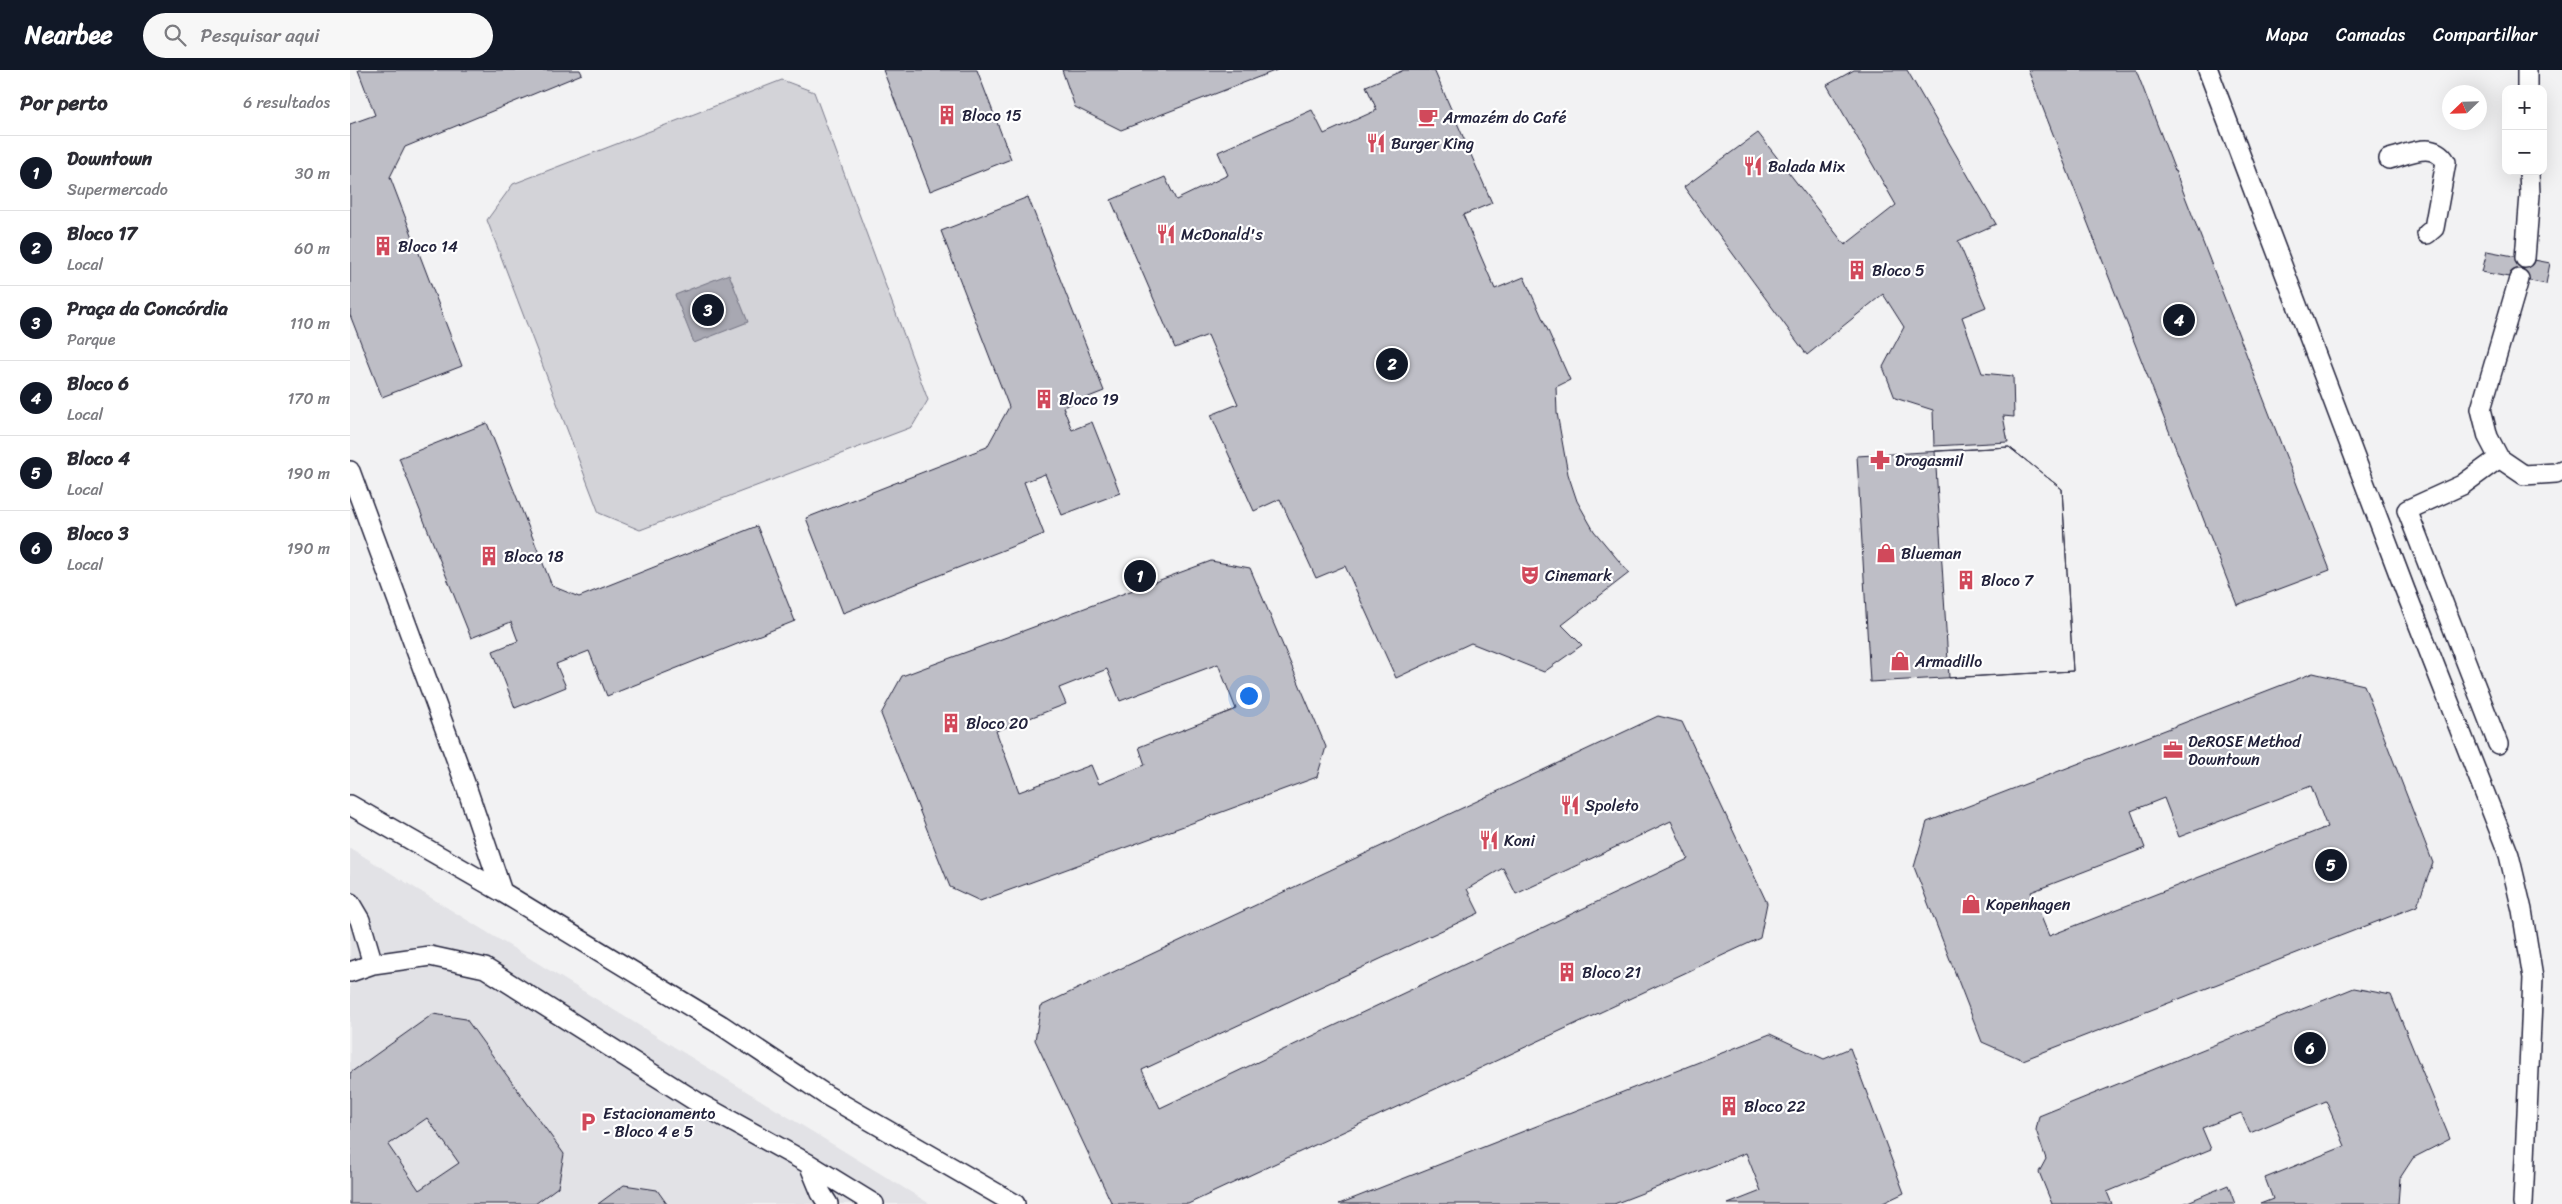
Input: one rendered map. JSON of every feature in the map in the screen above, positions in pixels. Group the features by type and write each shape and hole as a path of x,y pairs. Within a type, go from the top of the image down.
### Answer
{"lane":[{"path":"2208,70 2405,590 2509,855 2522,910 2533,978 2523,1204"},
{"path":"2527,70 2527,85"},
{"path":"2390,159 2428,148 2442,154 2446,162 2434,228 2427,234"},
{"path":"2525,258 2530,195 2529,175"},
{"path":"2519,279 2481,409 2488,437 2499,458 2524,475 2556,473 2562,470"},
{"path":"2498,744 2407,510 2462,485 2499,458"},
{"path":"350,470 465,783 502,892"},
{"path":"350,805 502,892 721,1025 826,1095 1015,1204"},
{"path":"350,904 360,920 373,964"},
{"path":"350,972 373,964 430,956 485,968 697,1102 809,1164 874,1204"},
{"path":"809,1164 820,1193 828,1204"}],"shaded area":[{"path":"782,80 814,92 928,400 912,427 640,530 599,513 487,220 513,184"},
{"path":"729,274 748,322 694,343 675,295"},
{"path":"350,848 930,1204 350,1204"}],"building":[{"name":"Bloco 14","path":"358,70 580,70 582,74 405,147 390,177 462,366 382,397 350,315 350,124 375,115"},
{"name":"Bloco 15","path":"883,70 977,70 1011,159 930,191"},
{"path":"1062,70 1277,70 1121,130 1075,107"},
{"path":"1404,70 1434,70 1492,203 1463,215 1495,289 1524,277 1570,380 1556,387 1557,413 1568,474 1577,501 1594,531 1629,573 1562,625 1582,645 1544,672 1471,643 1396,678 1345,566 1316,578 1280,499 1254,511 1211,415 1238,404 1208,335 1175,348 1111,200 1165,177 1176,200 1228,175 1218,152 1312,110 1324,134 1377,110 1366,86"},
{"name":"Bloco 5","path":"1854,70 1907,70 1996,224 1958,241 1986,307 1962,317 1982,373 2013,376 2014,417 2003,416 2008,442 1934,446 1933,410 1895,398 1883,367 1904,327 1883,294 1807,355 1684,187 1758,133 1845,245 1896,205 1827,85"},
{"path":"2028,70 2136,70 2330,570 2237,605"},
{"name":"Bloco 19","path":"1028,197 1104,391 1063,407 1072,430 1092,422 1120,493 1062,515 1045,474 1024,482 1044,534 843,613 806,518 987,447 1009,407 941,231"},
{"path":"2487,251 2550,263 2546,284 2482,272"},
{"name":"Bloco 18","path":"487,423 552,586 579,597 757,526 795,621 607,696 589,651 556,664 566,687 515,708 493,651 518,641 511,622 471,638 399,458"},
{"name":"Bloco 7","path":"2009,447 2062,489 2073,671 1870,682 1857,456"},
{"name":"Bloco 7","path":"2009,447 2062,489 2073,671 1949,678 1935,451"},
{"name":"Bloco 20","path":"1211,561 1250,568 1326,747 1317,777 980,901 950,887 881,714 902,676","holes":["1218,664 1236,709 1139,747 1145,765 1099,784 1091,765 1019,792 996,731 1066,704 1059,688 1107,669 1120,701"]},
{"path":"2313,673 2364,685 2433,863 2417,906 2023,1060 1982,1042 1914,867 1927,822","holes":["2311,786 2327,827 2049,936 2031,892 2145,848 2131,811 2164,798 2179,837"]},
{"name":"Bloco 21","path":"1658,716 1682,722 1767,903 1760,938 1188,1204 1112,1204 1035,1040 1041,1006","holes":["1671,821 1688,859 1160,1108 1142,1070 1479,913 1467,889 1503,868 1516,894"]},
{"path":"2354,988 2391,995 2450,1139 2413,1158 2400,1178 2398,1204 2260,1204 2273,1199 2265,1178 2345,1146 2326,1101 2250,1133 2241,1113 2202,1128 2211,1149 2107,1192 2112,1204 2052,1204 2039,1172 2046,1159 2036,1130 2039,1116"},
{"path":"433,1014 466,1019 564,1154 558,1187 535,1204 350,1204 350,1073","holes":["427,1118 459,1163 419,1190 388,1145"]},
{"name":"Bloco 22","path":"1770,1034 1824,1059 1850,1048 1904,1193 1881,1204 1728,1204 1761,1191 1746,1153 1614,1204 1339,1204"},
{"path":"624,1185 657,1190 667,1204 598,1204"},
{"path":"2228,1185 2235,1204 2183,1204"}],"place":[{"name":"Bloco 15","path":"947,115"},
{"name":"Armazém do Café","path":"1428,117"},
{"name":"Burger King","path":"1376,143"},
{"name":"Balada Mix","path":"1753,166"},
{"name":"McDonald's","path":"1166,234"},
{"name":"Bloco 14","path":"383,246"},
{"name":"Bloco 5","path":"1857,270"},
{"name":"Praça da Concórdia","path":"708,310"},
{"name":"Bloco 6","path":"2179,320"},
{"name":"Bloco 17","path":"1392,364"},
{"name":"Bloco 19","path":"1044,399"},
{"name":"Drogasmil","path":"1880,460"},
{"name":"Blueman","path":"1886,553"},
{"name":"Bloco 18","path":"489,556"},
{"name":"Cinemark","path":"1530,575"},
{"name":"Downtown","path":"1140,576"},
{"name":"Bloco 7","path":"1966,580"},
{"name":"Armadillo","path":"1900,661"},
{"name":"Bloco 20","path":"951,723"},
{"name":"DeROSE Method Downtown","path":"2173,750"},
{"name":"Spoleto","path":"1570,805"},
{"name":"Koni","path":"1489,840"},
{"name":"Bloco 4","path":"2331,865"},
{"name":"Kopenhagen","path":"1971,904"},
{"name":"Bloco 21","path":"1567,972"},
{"name":"Bloco 3","path":"2310,1048"},
{"name":"Bloco 22","path":"1729,1106"},
{"name":"Estacionamento - Bloco 4 e 5","path":"588,1122"}]}
